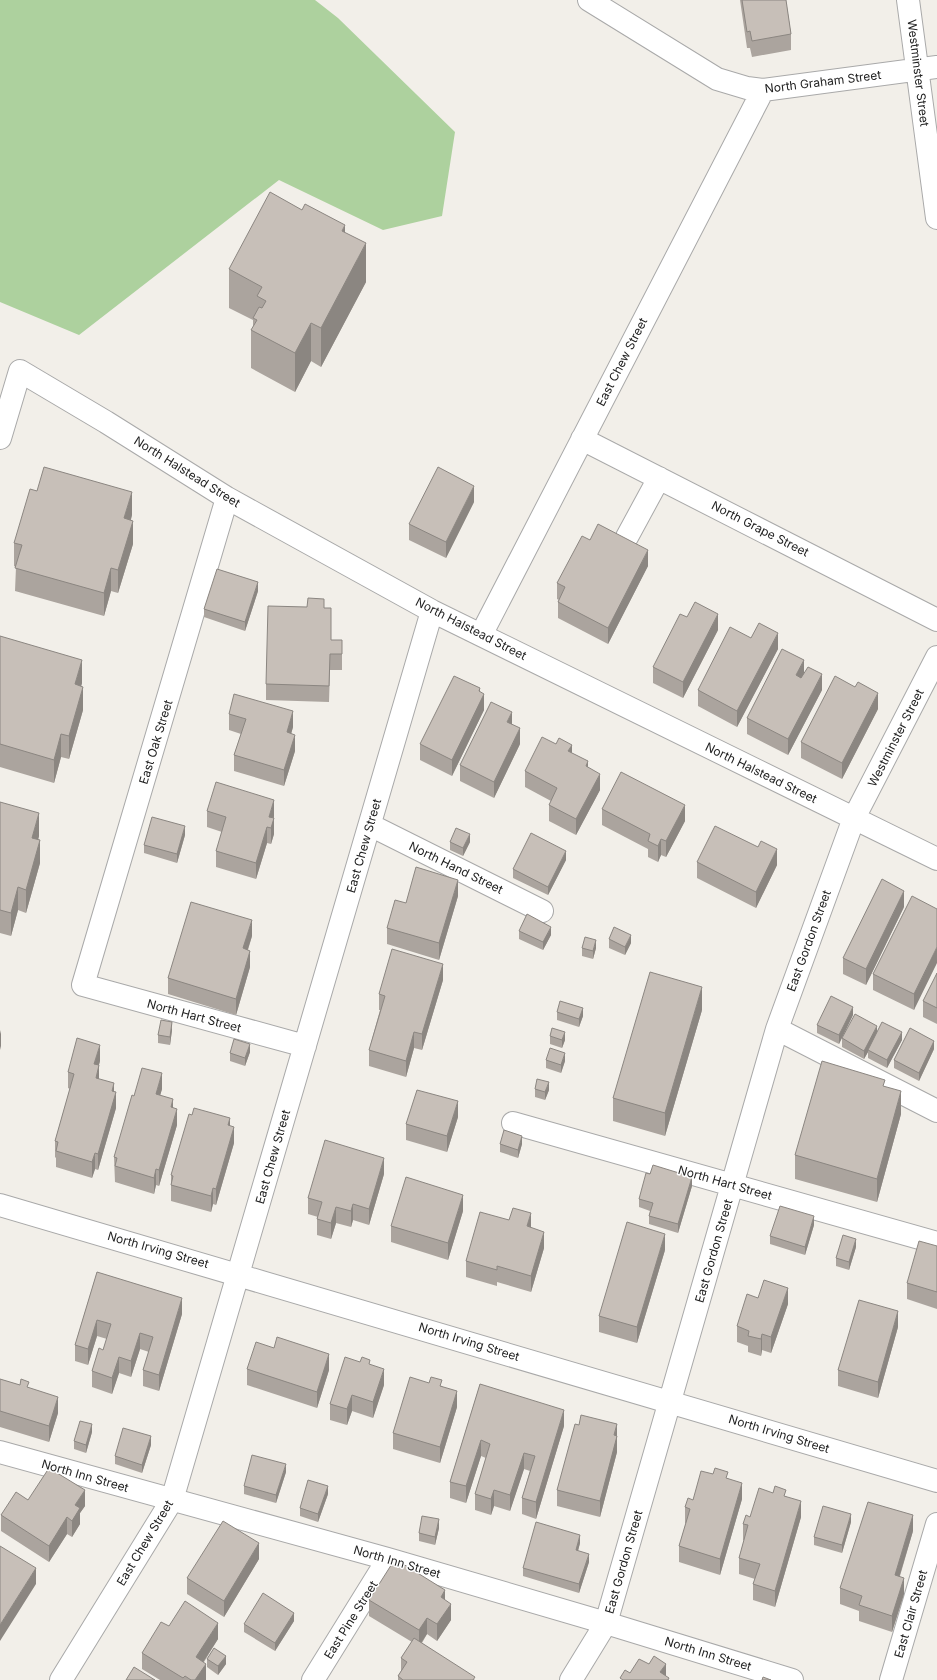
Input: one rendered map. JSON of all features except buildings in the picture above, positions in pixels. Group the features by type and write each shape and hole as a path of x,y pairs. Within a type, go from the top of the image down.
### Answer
{"street":[{"name":"North Graham Street","path":"589,0 717,79 747,88 762,90 927,68"},
{"name":"Westminster Street","path":"908,0 927,68 937,218"},
{"name":"East Chew Street","path":"481,635 762,90"},
{"name":"North Halstead Street","path":"0,438 20,371 106,422 227,498 432,611 937,859"},
{"name":"North Grape Street","path":"582,439 937,620"},
{"path":"627,537 659,478"},
{"name":"East Oak Street","path":"83,985 227,498"},
{"name":"East Chew Street","path":"61,1680 172,1500 432,611"},
{"name":"Westminster Street","path":"854,818 937,657"},
{"name":"East Gordon Street","path":"571,1680 606,1623 777,1029 854,818"},
{"name":"North Hand Street","path":"370,825 542,911"},
{"name":"North Hart Street","path":"83,985 305,1046"},
{"path":"777,1029 937,1112"},
{"name":"North Hart Street","path":"513,1123 937,1243"},
{"name":"North Irving Street","path":"0,1205 239,1274 937,1481"},
{"name":"North Inn Street","path":"0,1452 388,1559 606,1623 792,1680"},
{"name":"East Clair Street","path":"891,1680 937,1524"},
{"name":"East Pine Street","path":"313,1680 388,1559"}],"green space":[{"path":"0,0 315,0 338,18 455,132 442,216 383,230 279,180 79,335 0,302"}]}
